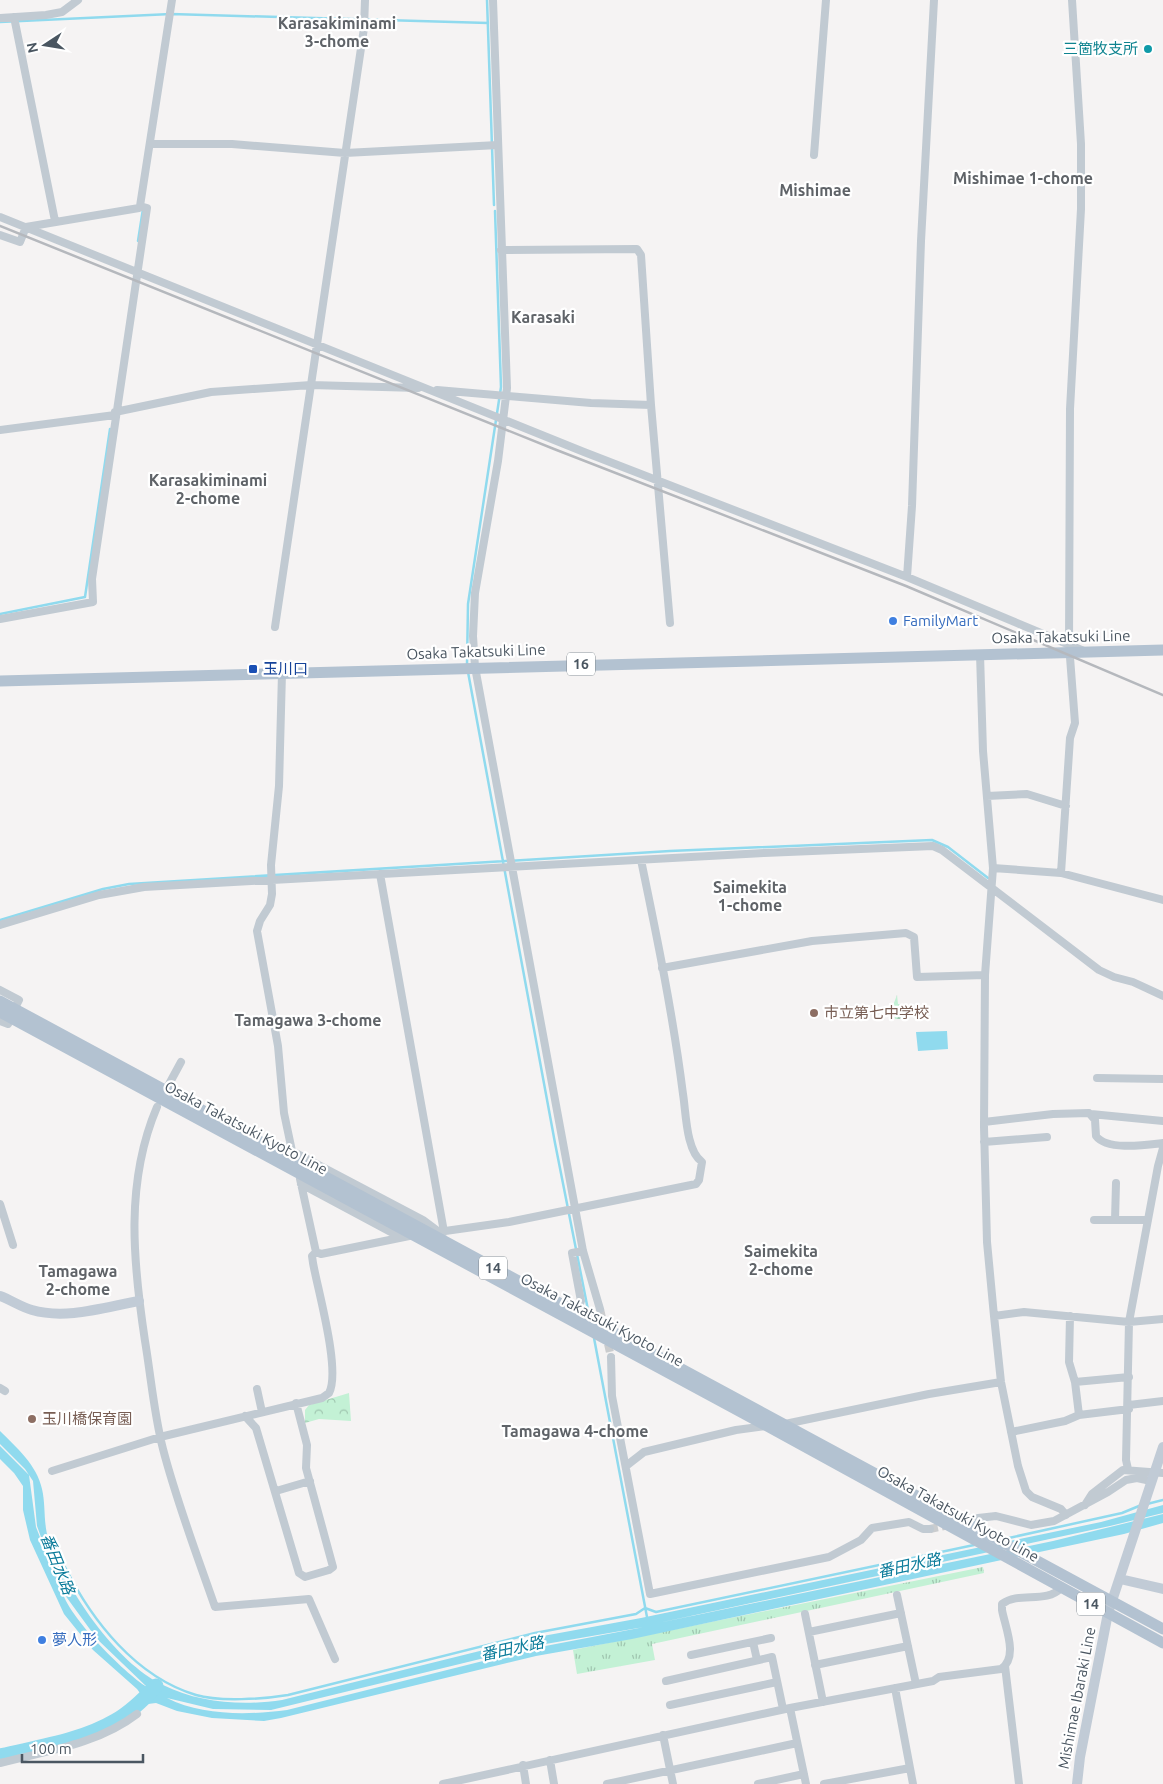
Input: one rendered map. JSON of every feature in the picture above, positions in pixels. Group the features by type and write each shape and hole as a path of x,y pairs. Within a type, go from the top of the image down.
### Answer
{"main road":[{"name":"Osaka Takatsuki Line","path":"0,681 980,654 1070,648 1088,652 1163,650"},
{"name":"Osaka Takatsuki Kyoto Line","path":"0,1001 437,1232 577,1312 1039,1562 1163,1643"},
{"name":"Osaka Takatsuki Kyoto Line","path":"0,1012 406,1236 767,1426 1061,1588 1163,1629"},
{"path":"0,1296 31,1310 54,1313 92,1310 139,1301"},
{"name":"Mishimae Ibaraki Line","path":"1077,1784 1080,1757 1110,1608 1147,1496 1156,1475 1163,1446"},
{"path":"1120,1579 1163,1589"}],"street":[{"path":"0,18 62,12 78,0"},
{"path":"140,206 172,0"},
{"path":"275,627 364,28 365,0"},
{"path":"493,0 506,396 475,593 473,636 475,667 583,1251 600,1309"},
{"path":"814,155 826,0"},
{"path":"907,577 912,506 921,241 934,0"},
{"path":"1061,873 1070,738 1075,723 1070,648 1070,409 1081,209 1081,144 1072,0"},
{"path":"14,17 55,221"},
{"path":"150,144 232,144 345,153 498,145"},
{"path":"0,619 93,602 92,579 115,413 147,208 140,206 138,208 26,227"},
{"path":"0,217 658,481 907,577 1070,648"},
{"path":"0,235 20,242 26,227"},
{"path":"501,250 637,249 641,255 651,405 670,623"},
{"path":"0,430 115,413 211,392 311,385 427,389 591,403 651,405"},
{"path":"980,654 987,796 993,868 985,975 984,1142 987,1242 994,1316 1001,1382 1026,1491 1032,1497 1061,1509 1066,1514"},
{"path":"282,673 279,786 271,865 270,905 260,921 257,931 278,1046 284,1113 292,1151 423,1220 437,1232"},
{"path":"987,796 1027,794 1066,806"},
{"path":"0,925 126,889 512,866 933,846 942,850 992,890 1100,970 1163,996"},
{"path":"316,1252 321,1254 406,1236 510,1222 696,1184 700,1180 702,1162 696,1158 688,1132 676,1043 642,860"},
{"path":"993,868 1061,873 1163,900"},
{"path":"380,874 437,1232"},
{"path":"662,968 812,941 906,933 914,937 917,977 985,975"},
{"path":"0,990 19,1000 17,1004"},
{"path":"0,1021 8,1024 10,1021"},
{"path":"168,1086 181,1062"},
{"path":"1097,1078 1163,1079"},
{"path":"157,1107 141,1152 136,1185 134,1241 139,1301 160,1437 215,1607 309,1600 335,1659"},
{"path":"984,1122 1053,1114 1091,1114 1163,1121"},
{"path":"1091,1114 1095,1120 1096,1136 1105,1143 1138,1146 1163,1143"},
{"path":"984,1142 1047,1137"},
{"path":"1128,1469 1126,1460 1130,1322 1158,1166 1162,1159 1163,1148"},
{"path":"316,1252 300,1181 406,1236"},
{"path":"1115,1220 1116,1183"},
{"path":"0,1204 13,1245"},
{"path":"1094,1220 1148,1220"},
{"path":"0,1236 9,1233"},
{"path":"577,1312 581,1301 572,1253 583,1251"},
{"path":"52,1471 160,1437 324,1397 331,1391 332,1361 313,1263 312,1256 316,1252"},
{"path":"994,1316 1024,1312 1130,1322 1163,1318"},
{"path":"1070,1316 1069,1362 1075,1382 1078,1415"},
{"path":"611,1357 612,1396 650,1594 829,1557 861,1540 872,1528 909,1522 923,1529 930,1528"},
{"path":"1075,1382 1129,1377"},
{"path":"626,1466 644,1452 736,1430 784,1424 929,1394 1001,1382"},
{"path":"257,1389 262,1412"},
{"path":"1011,1432 1065,1421 1078,1415 1163,1401"},
{"path":"245,1416 256,1428 300,1573 305,1577 330,1570 333,1567 306,1468 307,1445 296,1403"},
{"path":"1085,1505 1092,1494 1123,1470 1128,1469 1156,1475"},
{"path":"978,1518 996,1516 1031,1525 1054,1521 1126,1480 1156,1475"},
{"path":"276,1491 310,1481"},
{"path":"1019,1784 1006,1666 1011,1656 1002,1604 1008,1599 1047,1596 1061,1588"},
{"path":"897,1595 916,1684"},
{"path":"809,1632 901,1613"},
{"path":"805,1614 823,1702"},
{"path":"691,1655 771,1638"},
{"path":"753,1642 757,1660"},
{"path":"815,1665 908,1646"},
{"path":"666,1680 772,1657 777,1682 797,1743 806,1784"},
{"path":"443,1784 786,1708 933,1681 939,1677 1001,1669 1006,1666"},
{"path":"670,1705 777,1682"},
{"path":"896,1688 913,1784"},
{"path":"0,1763 103,1734 120,1727 137,1714"},
{"path":"663,1735 674,1784"},
{"path":"607,1784 797,1743"},
{"path":"550,1760 554,1784"},
{"path":"523,1765 526,1784"},
{"path":"824,1784 910,1768"},
{"path":"758,1784 804,1774"}],"green space":[{"path":"897,995 898,1004 903,1004 903,1015 900,1019 895,1019 892,1008"},
{"path":"349,1393 351,1421 319,1419 305,1423 305,1410 309,1405"},
{"path":"983,1567 984,1573 652,1644 655,1660 577,1674 573,1650"}],"water":[{"path":"947,1031 948,1049 918,1051 916,1032"},
{"name":"番田水路","path":"0,1431 13,1443 36,1472 42,1489 47,1535 57,1560 80,1602 111,1642 127,1660 163,1685 191,1696 221,1702 252,1703 282,1700 532,1638 641,1618 1101,1522 1163,1505 1163,1513 1110,1526 658,1623 1053,1541 1163,1514 1163,1523 1124,1534 632,1639 536,1656 281,1718 264,1721 212,1718 177,1711 156,1703 148,1704 137,1689 93,1650 64,1614 30,1540 23,1510 23,1486 14,1473 0,1459 0,1446 29,1475 0,1444","holes":["29,1475 33,1481 37,1526 57,1581 36,1527","62,1591 97,1639 147,1687 125,1670 85,1629 66,1602","644,1627 535,1648 287,1710 257,1713 226,1713 195,1708 167,1698 213,1709 271,1710 534,1646"]}],"waterway":[{"path":"487,0 494,205"},
{"path":"0,22 171,14 488,23"},
{"path":"138,241 143,209"},
{"path":"467,664 468,604 501,387 495,211"},
{"path":"0,614 85,597 110,429"},
{"path":"468,672 555,1143 589,1315"},
{"path":"0,920 103,889 129,884 670,851 932,840 948,847 988,878"},
{"path":"594,1338 647,1617"},
{"path":"1147,1504 1163,1500"},
{"path":"1004,1539 1122,1513 1139,1506"},
{"name":"番田水路","path":"65,1567 88,1607 102,1626 135,1661 174,1687 196,1695 217,1699 242,1699 288,1695 535,1633 636,1614 645,1608 656,1612 974,1545"},
{"path":"0,1756 59,1743 102,1728 126,1714 156,1686"}],"tunnel":[{"path":"600,1309 611,1357"},
{"path":"930,1529 949,1525"}],"railway":[{"path":"0,226 554,449 906,586 1163,695"}],"place":[{"name":"三箇牧支所","path":"1148,49"},
{"name":"FamilyMart","path":"893,621"},
{"name":"玉川口","path":"253,669"},
{"name":"市立第七中学校","path":"814,1013"},
{"name":"玉川橋保育園","path":"32,1419"},
{"name":"夢人形","path":"42,1640"}],"district":[{"name":"Karasakiminami 3-chome","path":"337,32"},
{"name":"Mishimae 1-chome","path":"1023,178"},
{"name":"Mishimae","path":"815,190"},
{"name":"Karasaki","path":"543,317"},
{"name":"Karasakiminami 2-chome","path":"208,489"},
{"name":"Saimekita 1-chome","path":"750,896"},
{"name":"Tamagawa 3-chome","path":"308,1020"},
{"name":"Saimekita 2-chome","path":"781,1260"},
{"name":"Tamagawa 2-chome","path":"78,1280"},
{"name":"Tamagawa 4-chome","path":"575,1431"}]}
